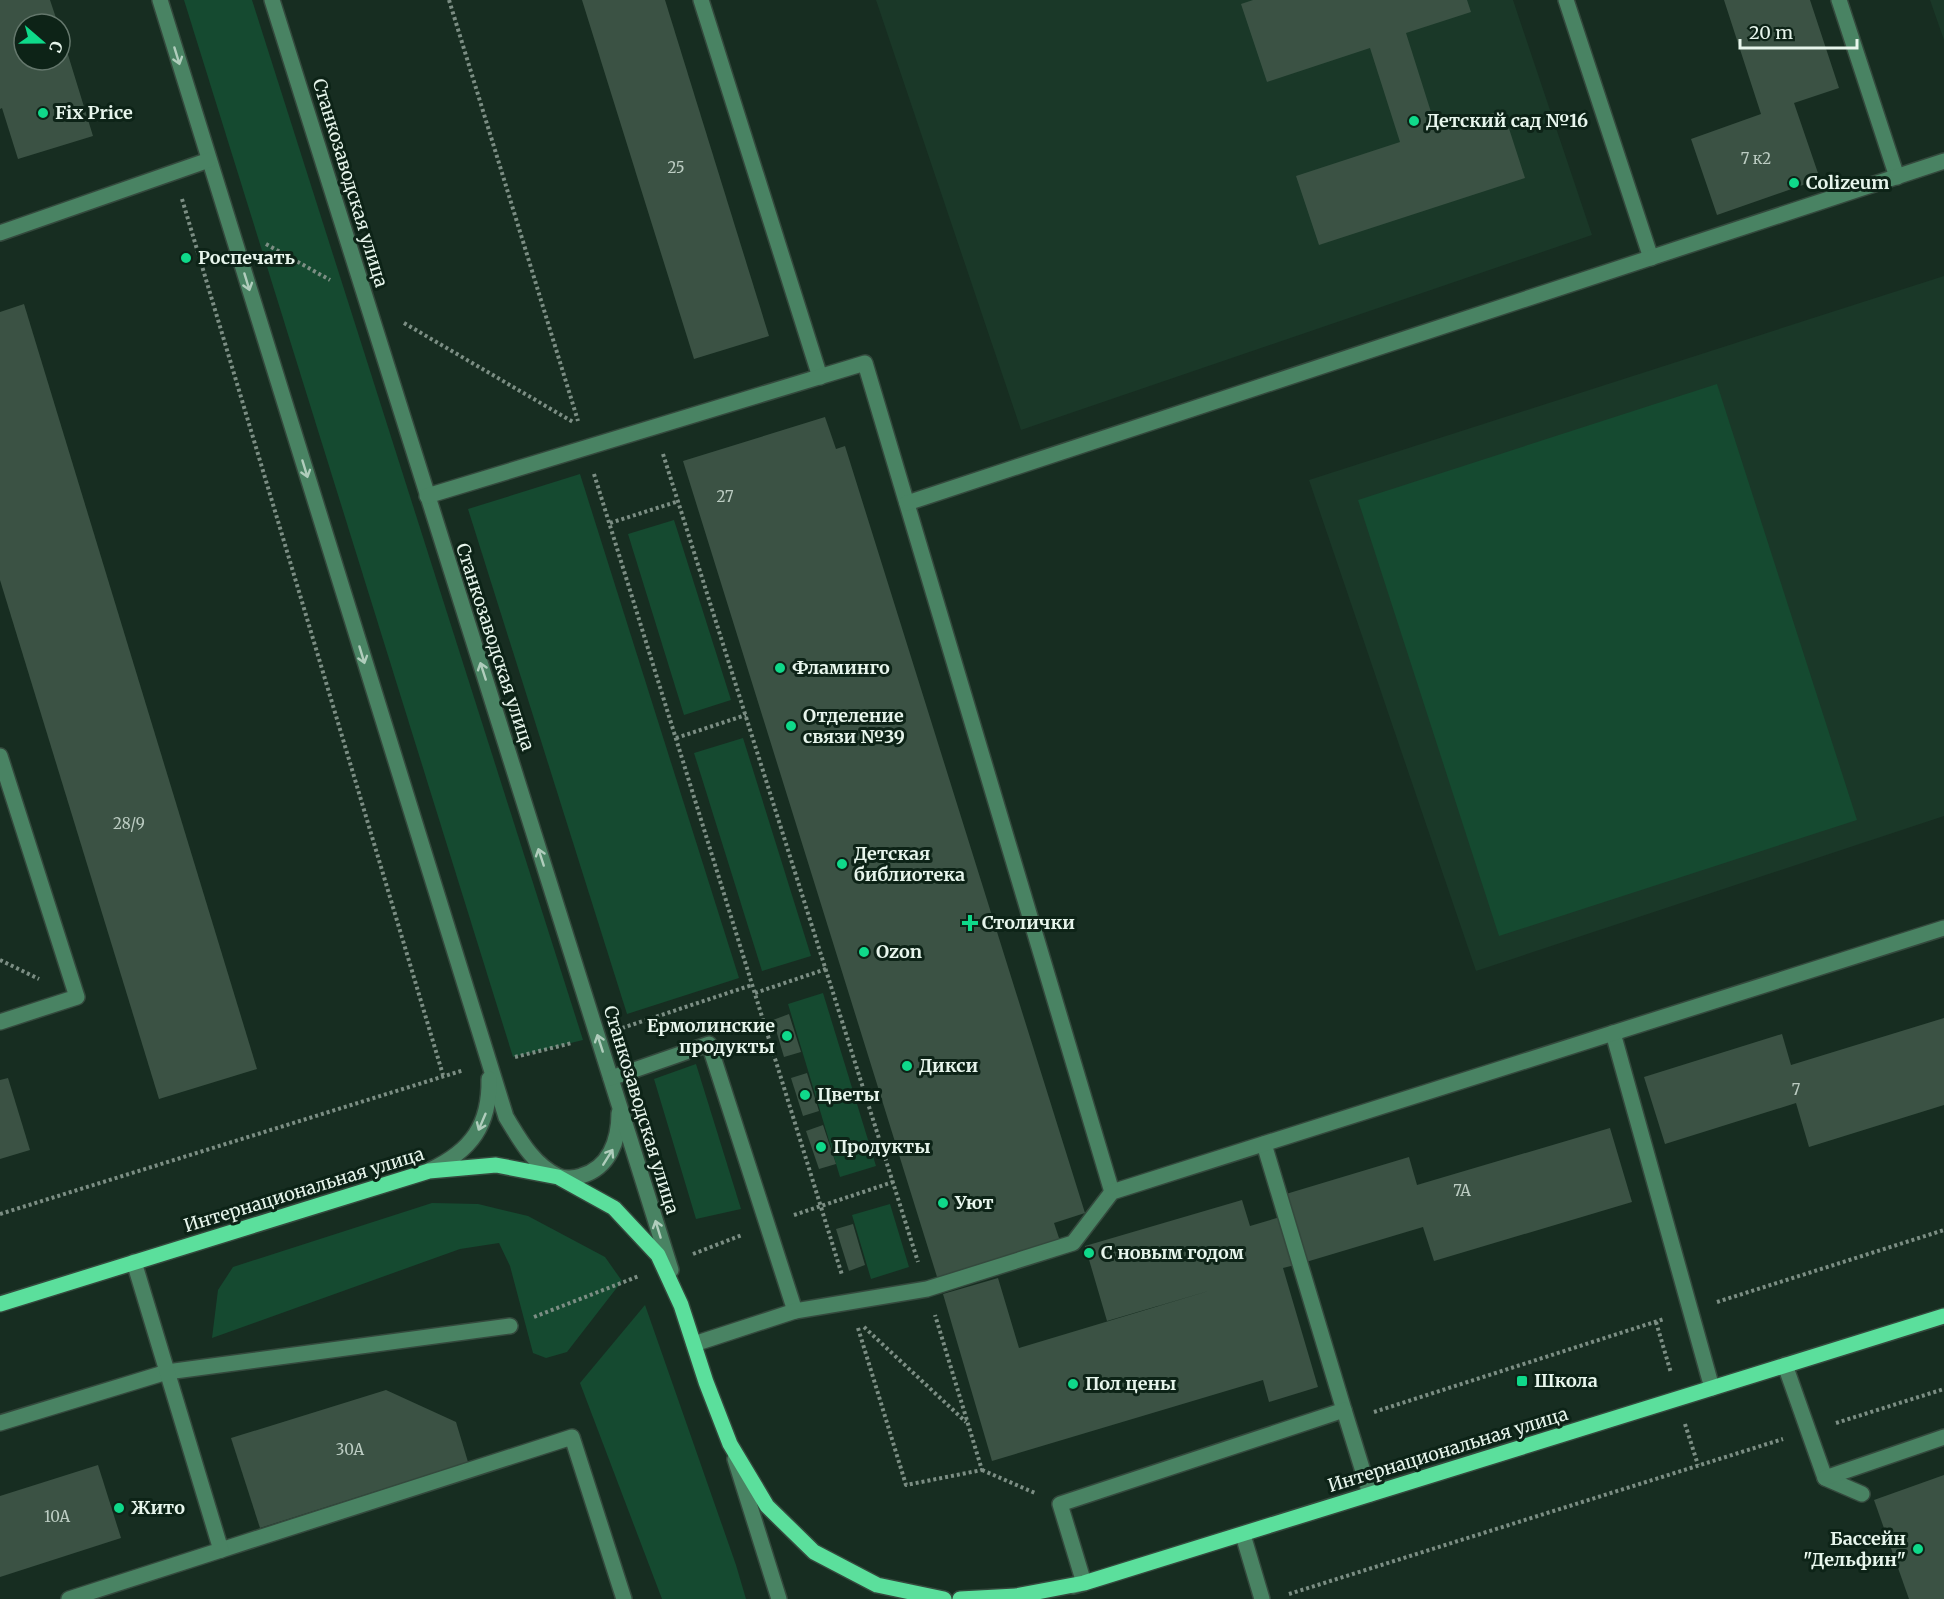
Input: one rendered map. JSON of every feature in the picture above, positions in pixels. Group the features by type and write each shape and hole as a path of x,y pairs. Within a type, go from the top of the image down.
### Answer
{"main road":[{"name":"Интернациональная улица","path":"0,1304 429,1171 496,1165 558,1177 614,1208 658,1255 681,1305 706,1382 730,1444 767,1506 814,1552 877,1585 944,1599"},
{"name":"Интернациональная улица","path":"960,1599 1016,1596 1084,1583 1944,1316"}],"street":[{"path":"160,0 506,1117 526,1151 558,1177 577,1178 592,1173 603,1165 612,1152 617,1136 618,1101"},
{"name":"Станкозаводская улица","path":"272,0 681,1305"},
{"path":"701,0 820,377"},
{"path":"1566,0 1651,258"},
{"path":"1839,0 1897,177"},
{"path":"0,233 209,160"},
{"path":"907,503 1944,161"},
{"path":"428,496 865,363 1112,1192"},
{"path":"0,756 77,997 0,1022"},
{"path":"694,1344 795,1311 927,1289 1073,1243 1112,1192 1944,928"},
{"path":"1613,1033 1712,1388"},
{"path":"611,1078 708,1044 795,1311"},
{"path":"429,1171 469,1146 480,1127 487,1109 489,1064"},
{"path":"1264,1144 1370,1494"},
{"path":"134,1262 221,1550"},
{"path":"0,1423 167,1372 510,1326"},
{"path":"1785,1365 1825,1478 1862,1494"},
{"path":"1034,1599 1084,1583 1060,1504 1346,1415"},
{"path":"69,1599 572,1437 624,1599"},
{"path":"1825,1478 1944,1437"},
{"path":"730,1444 779,1599"},
{"path":"1243,1535 1262,1599"}],"path":[{"path":"449,0 850,1302"},
{"path":"0,1214 443,1075 179,189"},
{"path":"671,477 911,1239"},
{"path":"610,523 678,501"},
{"path":"676,738 746,715"},
{"path":"755,993 826,969"},
{"path":"820,1205 893,1182"},
{"path":"1346,1415 1690,1311 1944,1230"},
{"path":"927,1289 982,1470"},
{"path":"968,1424 855,1318 906,1485 982,1470 1060,1504"},
{"path":"1285,1596 1944,1389"}],"shaded area":[{"path":"184,0 252,0 583,1040 513,1057"},
{"path":"876,0 1513,0 1592,235 1021,430"},
{"path":"1930,0 1944,0 1944,40"},
{"path":"1944,276 1944,816 1476,971 1309,480"},
{"path":"1717,384 1857,820 1499,936 1358,500"},
{"path":"580,474 739,978 627,1014 468,509"},
{"path":"674,520 731,700 684,715 628,534"},
{"path":"743,738 811,956 762,971 694,753"},
{"path":"823,993 876,1166 840,1177 788,1004"},
{"path":"696,1064 741,1209 696,1219 654,1079"},
{"path":"432,1203 478,1204 528,1216 605,1257 622,1281 567,1352 546,1358 533,1353 510,1266 499,1243 460,1249 212,1338 218,1290 233,1267"},
{"path":"890,1204 909,1267 871,1279 852,1215"},
{"path":"645,1305 746,1599 662,1599 580,1383"}],"building":[{"path":"0,0 50,0 54,12 12,12 12,72 72,72 72,68 93,136 18,159 2,108 0,109"},
{"path":"582,0 665,0 769,336 694,359"},
{"name":"Детский сад №16","path":"1253,0 1467,0 1471,12 1406,33 1437,131 1503,110 1525,178 1319,245 1296,176 1400,142 1370,48 1267,82 1241,4"},
{"path":"1724,0 1810,0 1839,88 1794,103 1820,179 1717,215 1691,139 1761,114"},
{"path":"24,304 257,1069 159,1099 0,580 0,312"},
{"path":"825,417 836,449 845,446 1085,1213 1054,1223 1060,1241 938,1280 683,461"},
{"name":"Ермолинские продукты","path":"789,1014 801,1052 784,1057 773,1020"},
{"path":"1944,1018 1944,1105 1809,1147 1796,1103 1665,1144 1644,1077 1782,1034 1791,1065"},
{"name":"Цветы","path":"807,1073 819,1111 803,1116 791,1078"},
{"path":"8,1078 30,1150 0,1159 0,1080"},
{"name":"Продукты","path":"823,1125 836,1164 819,1169 806,1131"},
{"path":"1610,1128 1632,1202 1434,1261 1423,1227 1296,1265 1276,1197 1409,1157 1417,1185"},
{"path":"1242,1200 1250,1226 1280,1217 1295,1265 1283,1268 1318,1387 1269,1402 1263,1380 992,1461 943,1294 998,1278 1019,1348 1212,1290 1107,1321 1085,1246"},
{"path":"853,1224 865,1265 849,1271 836,1229"},
{"path":"386,1390 456,1422 468,1462 260,1528 231,1438"},
{"path":"98,1465 121,1538 0,1577 0,1496"},
{"name":"Бассейн \"Дельфин\"","path":"1944,1475 1944,1599 1909,1599 1874,1500"}],"place":[{"name":"Fix Price","path":"43,113"},
{"name":"Детский сад №16","path":"1414,121"},
{"name":"Colizeum","path":"1794,183"},
{"name":"Роспечать","path":"186,258"},
{"name":"Фламинго","path":"780,668"},
{"name":"Отделение связи №39","path":"791,726"},
{"name":"Детская библиотека","path":"842,864"},
{"name":"Столички","path":"970,923"},
{"name":"Ozon","path":"864,952"},
{"name":"Ермолинские продукты","path":"787,1036"},
{"name":"Дикси","path":"907,1066"},
{"name":"Цветы","path":"805,1095"},
{"name":"Продукты","path":"821,1147"},
{"name":"Уют","path":"943,1203"},
{"name":"С новым годом","path":"1089,1253"},
{"name":"Школа","path":"1522,1381"},
{"name":"Пол цены","path":"1073,1384"},
{"name":"Жито","path":"119,1508"},
{"name":"Бассейн \"Дельфин\"","path":"1918,1549"}]}
